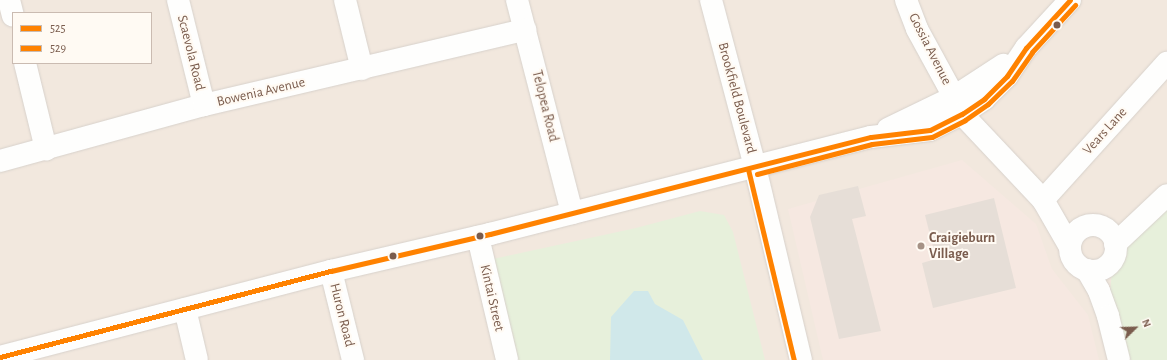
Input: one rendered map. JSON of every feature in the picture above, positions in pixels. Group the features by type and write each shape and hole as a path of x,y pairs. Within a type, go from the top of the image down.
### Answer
{"street":[{"path":"9,0 12,12"},
{"name":"Scaevola Road","path":"178,0 204,105"},
{"path":"344,0 362,69"},
{"name":"Telopea Road","path":"517,0 572,213"},
{"name":"Brookfield Boulevard","path":"711,0 755,167 801,360"},
{"name":"Gossia Avenue","path":"906,0 917,29 958,106 1043,200"},
{"path":"0,357 331,271 478,237 871,137 958,106 978,83 1026,48 1070,0"},
{"name":"Bowenia Avenue","path":"0,161 204,105 525,30"},
{"name":"Vears Lane","path":"1043,200 1167,63"},
{"path":"25,64 46,149"},
{"path":"1070,247 1075,233 1095,226 1131,217 1164,199"},
{"path":"1087,270 1102,269 1108,265 1114,252 1164,199"},
{"path":"1043,200 1095,226 1113,237 1114,252 1108,316"},
{"path":"1043,200 1070,247 1075,261 1087,270 1099,291 1108,316 1119,360"},
{"name":"Kintai Street","path":"478,237 507,360"},
{"name":"Huron Road","path":"331,271 353,360"},
{"path":"185,309 198,360"}],"shaded area":[{"path":"0,0 1167,0 1167,360 0,360"},
{"name":"Craigieburn Village","path":"962,160 1036,224 1052,269 1088,315 1099,360 823,360 788,209"}],"green space":[{"path":"1167,195 1167,360 1119,360 1108,316 1113,259 1115,252"},
{"path":"700,211 724,215 733,232 765,360 507,360 484,261 636,228"}],"water":[{"path":"634,291 648,291 655,304 683,320 703,360 610,360 611,317"}],"building":[{"path":"858,186 866,216 852,219 881,331 839,339 810,217 819,195"},
{"path":"994,198 1016,288 933,308 922,263 936,259 925,215"}],"transit line":[{"name":"525","path":"0,357 331,271 490,234 871,137 930,130 962,114 984,99 1007,76 1026,48 1070,0"},
{"name":"529","path":"757,174 872,144 932,137 965,120 988,104 1012,81 1032,52 1075,5"},
{"name":"529","path":"748,169 794,360"}],"place":[{"name":"Craigieburn Village","path":"921,246"}]}
